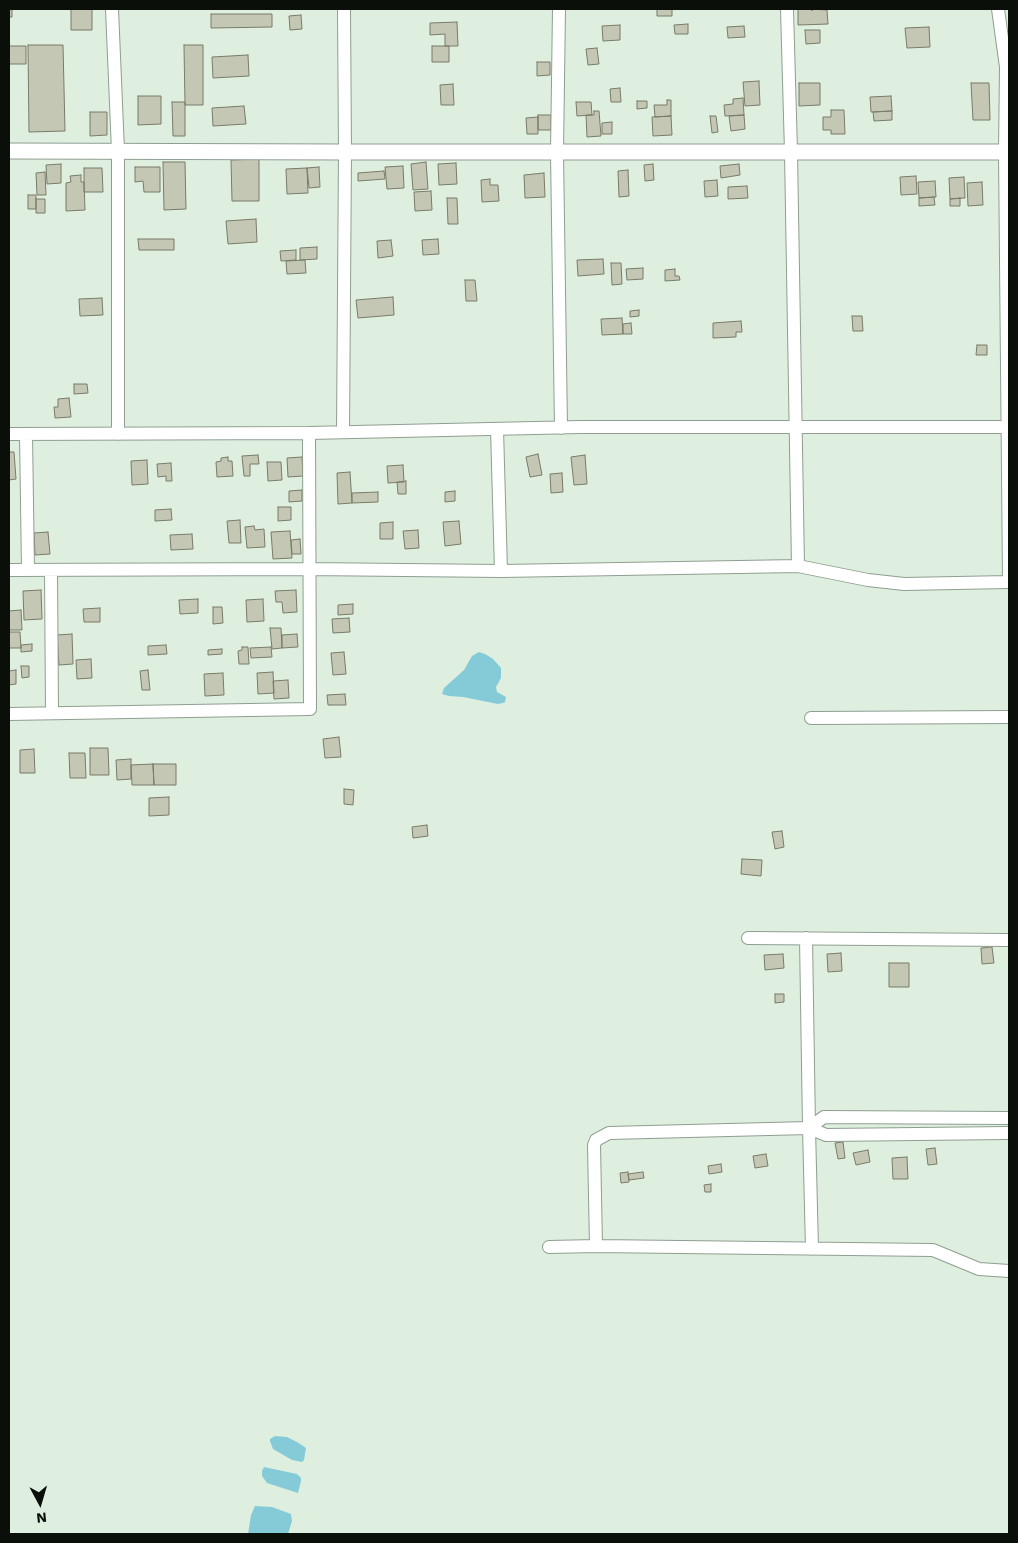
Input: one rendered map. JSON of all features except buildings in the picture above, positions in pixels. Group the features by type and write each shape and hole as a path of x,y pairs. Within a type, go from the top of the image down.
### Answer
{"street":[{"path":"112,9 118,151 118,434"},
{"path":"343,432 344,9"},
{"path":"559,9 557,152 561,428"},
{"path":"787,9 798,566"},
{"path":"9,570 309,569 502,571 798,566 868,580 904,584 1009,581 1006,67 998,9"},
{"path":"9,151 1007,152"},
{"path":"9,434 308,433 561,428 1009,427"},
{"path":"497,429 502,571"},
{"path":"9,714 310,709 308,433"},
{"path":"26,434 28,570"},
{"path":"51,570 52,714"},
{"path":"811,718 1009,717"},
{"path":"748,938 1009,940"},
{"path":"806,938 812,1248"},
{"path":"809,1128 824,1118 1009,1118"},
{"path":"596,1246 594,1145 596,1140 602,1136 617,1132 809,1128 826,1135 1009,1133"},
{"path":"549,1247 933,1250 979,1270 1009,1271"}],"water":[{"path":"479,652 493,659 501,668 501,678 496,687 497,692 506,697 503,703 498,704 442,694 444,688 464,670 472,656"},
{"path":"275,1436 287,1437 306,1448 304,1460 302,1462 292,1460 273,1449 270,1439"},
{"path":"264,1467 297,1474 301,1478 298,1493 267,1483 262,1476"},
{"path":"255,1506 272,1507 291,1514 292,1521 288,1534 248,1534 251,1515"}]}
